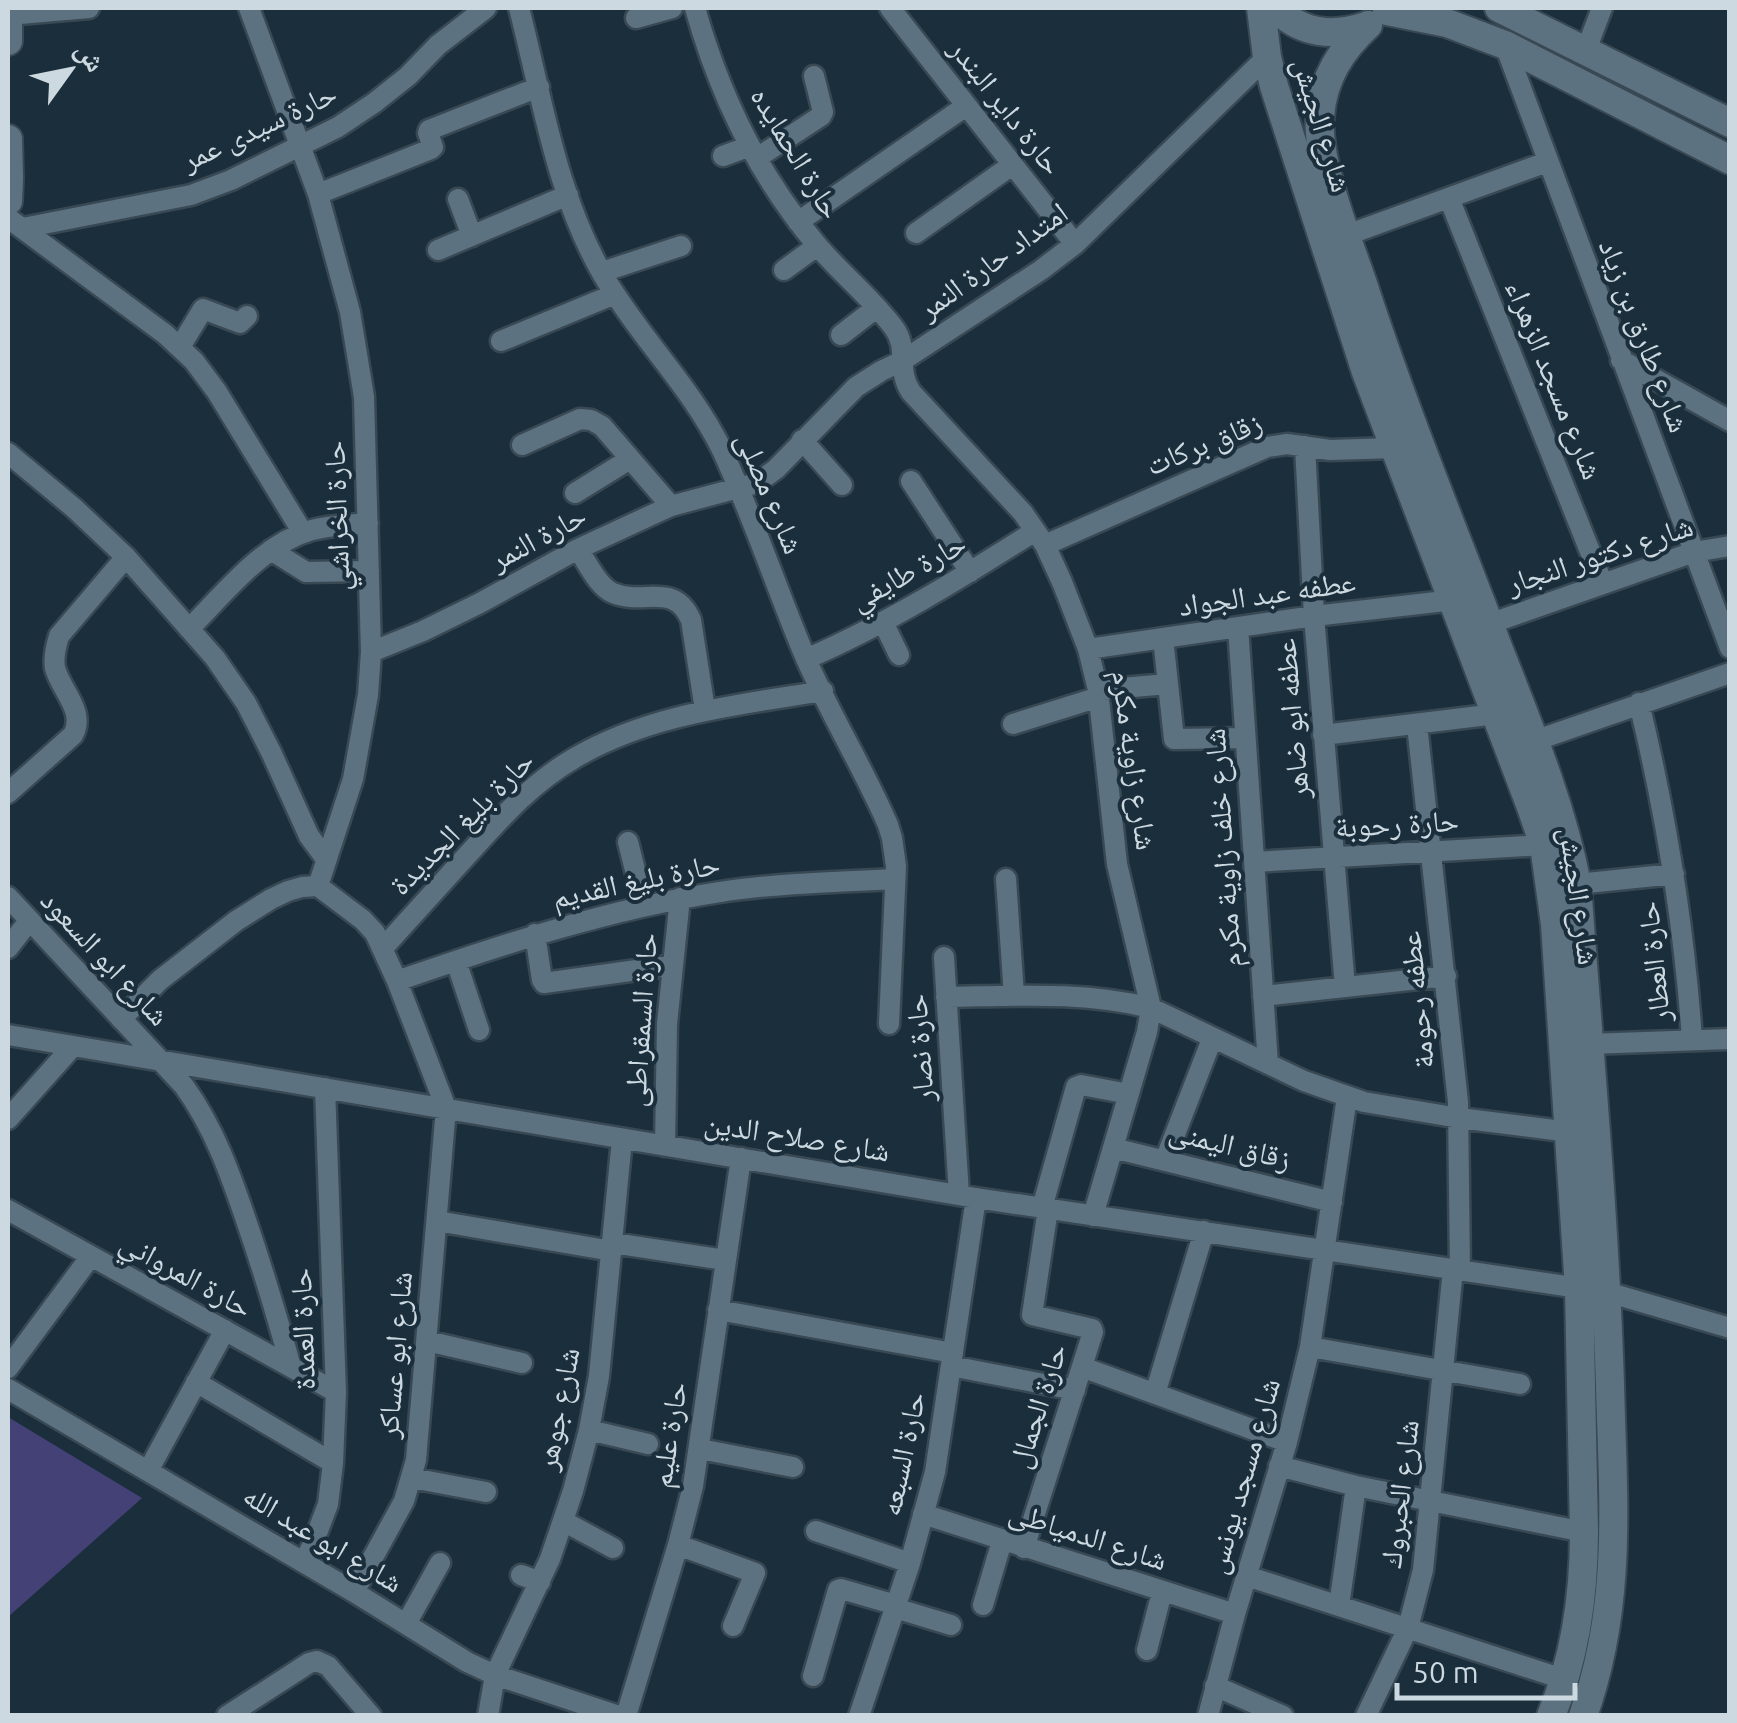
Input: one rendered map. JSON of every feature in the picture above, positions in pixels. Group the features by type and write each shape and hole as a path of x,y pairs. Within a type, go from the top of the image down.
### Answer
{"main road":[{"path":"8,42 8,15 12,8"},
{"name":"شارع الجيش","path":"1261,8 1274,86 1366,372 1394,448 1489,624 1565,830 1578,884 1607,1292 1614,1523 1608,1621 1602,1657 1583,1716"},
{"path":"1276,8 1296,24 1332,34 1350,31 1382,15 1447,23 1504,45 1730,160"},
{"path":"1500,8 1730,123"},
{"name":"شارع الجيش","path":"1382,15 1352,40 1339,57 1322,97 1320,140 1438,528 1454,600 1544,845 1555,924 1578,1288 1584,1546 1577,1621 1564,1680 1551,1716"},
{"path":"8,139 8,202"},
{"path":"1584,1546 1613,1562"}],"street":[{"path":"8,15 89,8"},
{"name":"حارة الخراشي","path":"250,8 318,194 350,312 364,397 371,652 368,695 356,765 318,886"},
{"name":"حارة سيدى عمر","path":"15,223 192,195 231,180 338,127 374,103 486,8"},
{"name":"شارع مصلى","path":"519,8 577,223 615,294 703,414 722,451 806,658 888,825 895,852 889,1024"},
{"path":"636,18 672,8"},
{"name":"حارة الحمايده","path":"695,8 723,90 754,152 817,246 896,331 902,362"},
{"name":"حارة داير البندر","path":"890,8 1075,244"},
{"path":"1586,50 1602,8"},
{"name":"شارع طارق بن زياد","path":"1504,45 1730,648"},
{"name":"امتداد حارة النمر","path":"738,489 767,476 856,387 902,362 1075,244 1268,57"},
{"path":"724,156 754,152 821,116 814,76"},
{"path":"318,194 432,149 429,130 539,87"},
{"path":"798,222 966,106"},
{"path":"1347,236 1547,162"},
{"path":"916,233 1012,164"},
{"path":"438,250 568,195"},
{"name":"شارع مسجد الزهراء","path":"1449,198 1603,584"},
{"path":"458,199 472,236"},
{"path":"15,223 194,361 303,532"},
{"path":"602,272 681,246"},
{"path":"784,270 817,246"},
{"path":"501,341 615,294"},
{"path":"841,335 876,308"},
{"path":"180,347 203,309 240,323 247,316"},
{"path":"1621,360 1730,421"},
{"name":"شارع زاوية مكرم","path":"902,362 904,381 911,392 1023,513 1040,538 1088,649 1098,694 1118,864 1151,1008 1093,1216"},
{"path":"522,446 586,418 602,426 672,506"},
{"path":"802,440 842,485"},
{"name":"زقاق بركات","path":"1040,538 1256,450 1277,445 1330,450 1394,448"},
{"name":"عطفه ابو ضاهر","path":"1305,446 1314,616 1344,986"},
{"path":"8,453 126,558 215,658 246,703 309,836 326,859"},
{"path":"575,493 630,459"},
{"path":"911,481 970,572"},
{"name":"حارة النمر","path":"371,652 480,604 578,549 672,506 738,489"},
{"path":"189,628 272,550 303,532 368,523"},
{"name":"حارة طايفي","path":"806,658 1040,538"},
{"name":"شارع دكتور النجار","path":"1489,624 1694,552 1730,546"},
{"path":"578,549 605,588 614,594 667,597 685,607 705,710"},
{"path":"272,550 310,573 369,570"},
{"path":"8,793 77,729 77,715 55,667 59,636 126,558"},
{"name":"عطفه عبد الجواد","path":"1088,649 1454,600"},
{"path":"882,622 899,656"},
{"name":"شارع خلف زاوية مكرم","path":"1238,627 1268,1064"},
{"path":"1162,638 1174,739 1245,738"},
{"path":"1534,741 1730,674"},
{"path":"1014,724 1098,694 1168,684"},
{"name":"حارة بليغ الجديدة","path":"382,948 495,825 544,778 572,760 633,731 705,710 823,692"},
{"name":"حارة العطار","path":"1639,703 1674,874 1692,1039"},
{"path":"1324,735 1496,714"},
{"name":"عطفه رحومة","path":"1417,725 1459,1118 1457,1270"},
{"path":"628,842 644,906"},
{"name":"حارة رحوبة","path":"1254,862 1544,845"},
{"path":"1578,884 1674,874"},
{"name":"حارة بليغ القديم","path":"398,982 536,934 680,898 771,886 895,879"},
{"path":"1006,879 1014,996"},
{"path":"120,1020 160,980 236,922 288,891 318,886 375,933 446,1108"},
{"name":"شارع ابو السعود","path":"8,897 184,1086 200,1109 219,1144 292,1368"},
{"name":"حارة السمقراطى","path":"665,1146 666,1048 680,898"},
{"path":"8,948 29,921"},
{"path":"536,934 544,983 673,966"},
{"name":"حارة نصار","path":"944,958 968,1196"},
{"path":"456,961 480,1030"},
{"path":"1263,996 1446,976"},
{"path":"946,997 1088,996 1151,1008 1304,1081 1348,1097 1395,1108 1570,1132"},
{"name":"شارع صلاح الدين","path":"8,1035 968,1196 1578,1288"},
{"path":"1165,1160 1212,1038"},
{"path":"1589,1044 1730,1039"},
{"path":"8,1120 74,1046"},
{"path":"1045,1208 1076,1087 1129,1094"},
{"name":"حارة العمدة","path":"304,1562 322,1524 334,1463 336,1392 324,1088"},
{"name":"شارع مسجد يونس","path":"1208,1716 1287,1442 1310,1347 1348,1097"},
{"name":"شارع ابو عساكر","path":"354,1592 404,1501 412,1478 446,1108"},
{"name":"شارع جوهر","path":"488,1716 495,1676 530,1578 564,1521 589,1430 599,1376 622,1138"},
{"name":"زقاق اليمنى","path":"1113,1148 1332,1202"},
{"name":"حارة عليم","path":"623,1716 678,1545 700,1449 741,1158"},
{"name":"حارة السبعه","path":"858,1716 910,1563 935,1472 952,1359 968,1196"},
{"name":"حارة الجمال","path":"1024,1548 1093,1330 1032,1314 1045,1208"},
{"name":"حارة المرواني","path":"8,1210 336,1392"},
{"path":"437,1221 725,1260"},
{"path":"1155,1394 1204,1232"},
{"path":"8,1368 91,1256"},
{"name":"شارع الحبروك","path":"1366,1716 1408,1628 1422,1570 1457,1270"},
{"path":"1607,1292 1730,1328"},
{"path":"718,1310 952,1359 1074,1390"},
{"path":"148,1470 224,1330"},
{"path":"427,1341 522,1362"},
{"path":"1310,1347 1520,1384"},
{"path":"1082,1367 1287,1442"},
{"path":"196,1382 334,1463"},
{"name":"شارع ابو عبد الله","path":"8,1388 466,1662 495,1676 623,1716"},
{"path":"589,1430 648,1444"},
{"path":"700,1449 793,1467"},
{"path":"1280,1466 1431,1502 1584,1546"},
{"path":"412,1478 486,1492"},
{"path":"1339,1606 1356,1486"},
{"name":"شارع الدمياطى","path":"923,1514 1235,1614"},
{"path":"564,1521 613,1548"},
{"path":"816,1531 910,1563"},
{"path":"983,1604 1002,1541"},
{"path":"678,1545 755,1572 733,1626"},
{"path":"406,1624 440,1563"},
{"path":"1247,1576 1564,1680"},
{"path":"813,1676 838,1590 950,1626"},
{"path":"1146,1650 1162,1592"},
{"path":"240,1712 308,1663 317,1661 328,1666 371,1716"},
{"path":"1215,1686 1283,1716"}],"shaded area":[{"path":"8,1417 142,1498 8,1617"}]}
